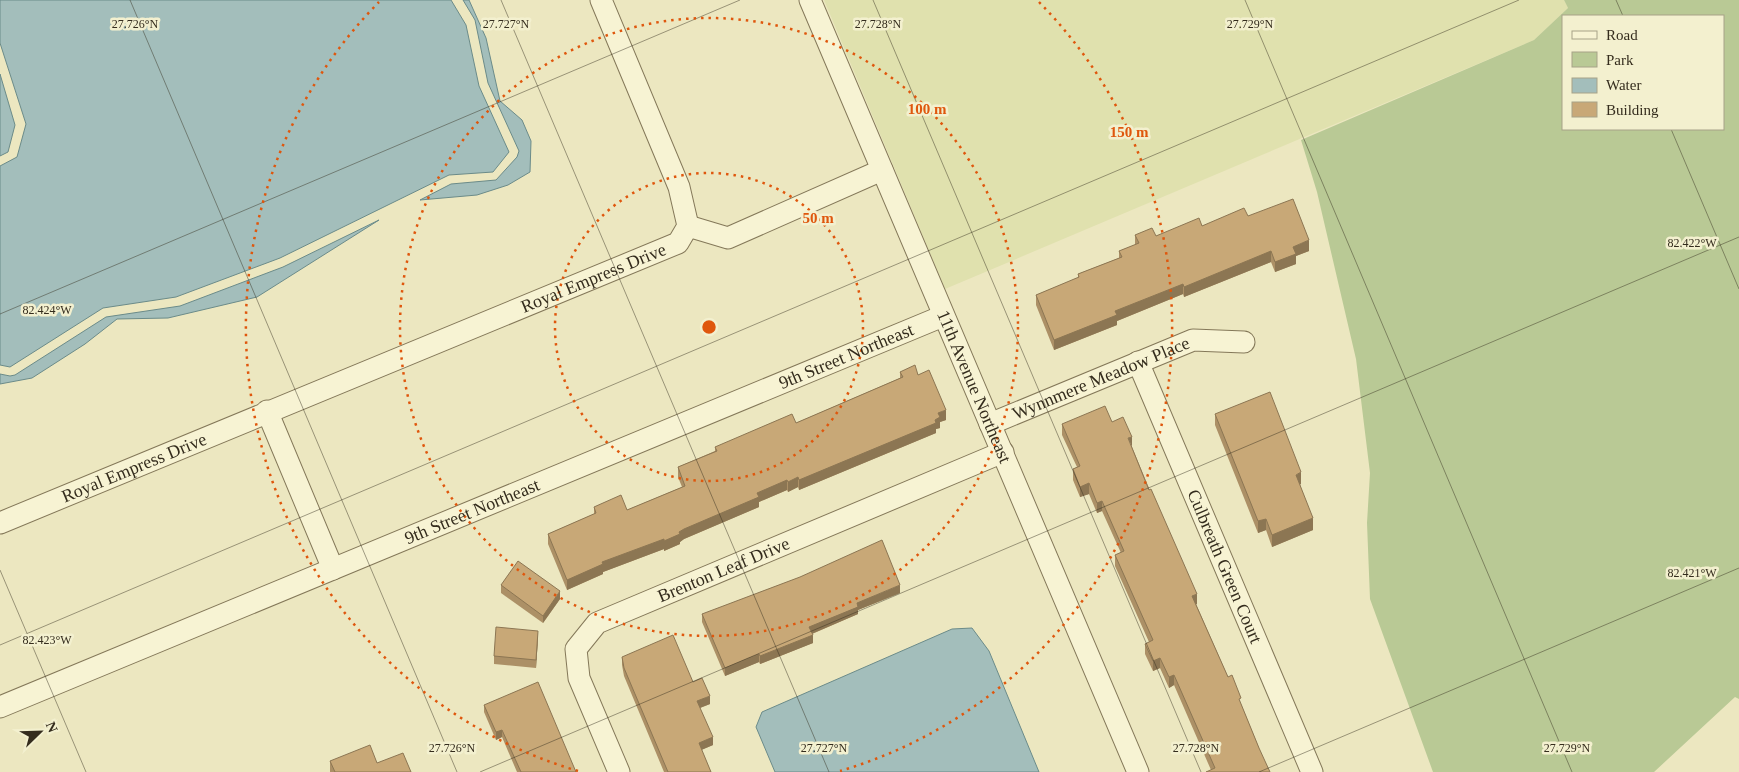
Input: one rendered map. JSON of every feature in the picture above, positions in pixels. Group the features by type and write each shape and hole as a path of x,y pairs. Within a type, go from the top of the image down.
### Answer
{"street":[{"path":"601,0 679,187 688,226 728,238 882,170"},
{"name":"11th Avenue Northeast","path":"810,0 1138,772"},
{"name":"Royal Empress Drive","path":"0,523 267,411 637,261 678,243 688,226"},
{"name":"9th Street Northeast","path":"0,707 944,316"},
{"name":"Wynnmere Meadow Place","path":"990,424 1193,340 1244,342"},
{"name":"Culbreath Green Court","path":"1138,362 1312,772"},
{"path":"267,411 333,569"},
{"name":"Brenton Leaf Drive","path":"619,772 579,678 576,649 597,623 1003,452"}],"green space":[{"path":"824,0 1564,0 1568,8 1534,40 945,289"},
{"path":"1564,0 1739,0 1739,699 1735,697 1654,772 1433,772 1370,599 1367,523 1370,473 1356,359 1317,192 1301,140 1534,40 1568,8"}],"water":[{"path":"0,0 451,0 466,25 479,86 509,152 493,172 449,175 280,258 176,297 103,308 10,367 0,365 0,166 17,157 26,124 0,43"},
{"path":"463,0 469,0 486,38 500,101 522,120 531,141 530,172 508,185 477,195 420,200 451,184 496,180 517,157 519,151 488,83 475,20"},
{"path":"0,74 15,125 8,152 0,156"},
{"path":"379,220 257,297 168,318 117,319 85,344 32,378 0,384 0,374 15,375 106,317 180,306 283,267"},
{"path":"972,628 989,651 1039,772 775,772 756,727 762,712 952,629"}],"building":[{"path":"1293,199 1309,240 1293,247 1296,254 1275,262 1271,251 1184,287 1183,284 1115,311 1117,315 1054,340 1036,295 1079,277 1078,274 1122,257 1119,251 1139,243 1135,235 1152,228 1156,236 1199,218 1202,226 1244,208 1248,216"},
{"path":"915,365 918,375 929,370 946,410 938,413 940,417 935,420 936,423 799,480 798,477 788,482 787,480 757,493 759,497 684,529 679,532 680,534 602,562 603,564 567,580 548,534 596,513 594,507 621,495 627,510 685,486 678,467 717,451 715,447 792,414 796,423 903,377 900,372"},
{"path":"1270,392 1301,472 1296,475 1313,518 1272,535 1266,519 1258,521 1215,414"},
{"path":"1105,406 1112,422 1123,417 1132,437 1128,438 1149,490 1151,489 1197,594 1192,596 1228,677 1232,675 1241,698 1239,699 1270,772 1206,772 1215,768 1174,675 1169,677 1160,658 1153,661 1145,644 1153,640 1115,555 1124,551 1102,501 1097,503 1089,483 1080,487 1073,469 1080,466 1062,424"},
{"path":"882,540 900,585 857,603 858,607 809,627 813,635 725,668 702,614 800,577"},
{"path":"518,561 560,591 543,616 501,585"},
{"path":"496,627 538,631 536,660 494,656"},
{"path":"673,635 693,682 702,678 710,696 697,701 713,737 699,743 711,772 668,772 624,668 622,657"},
{"path":"538,682 576,772 521,772 502,730 496,732 484,705"},
{"path":"370,745 377,763 403,753 411,772 335,772 330,761"}]}
